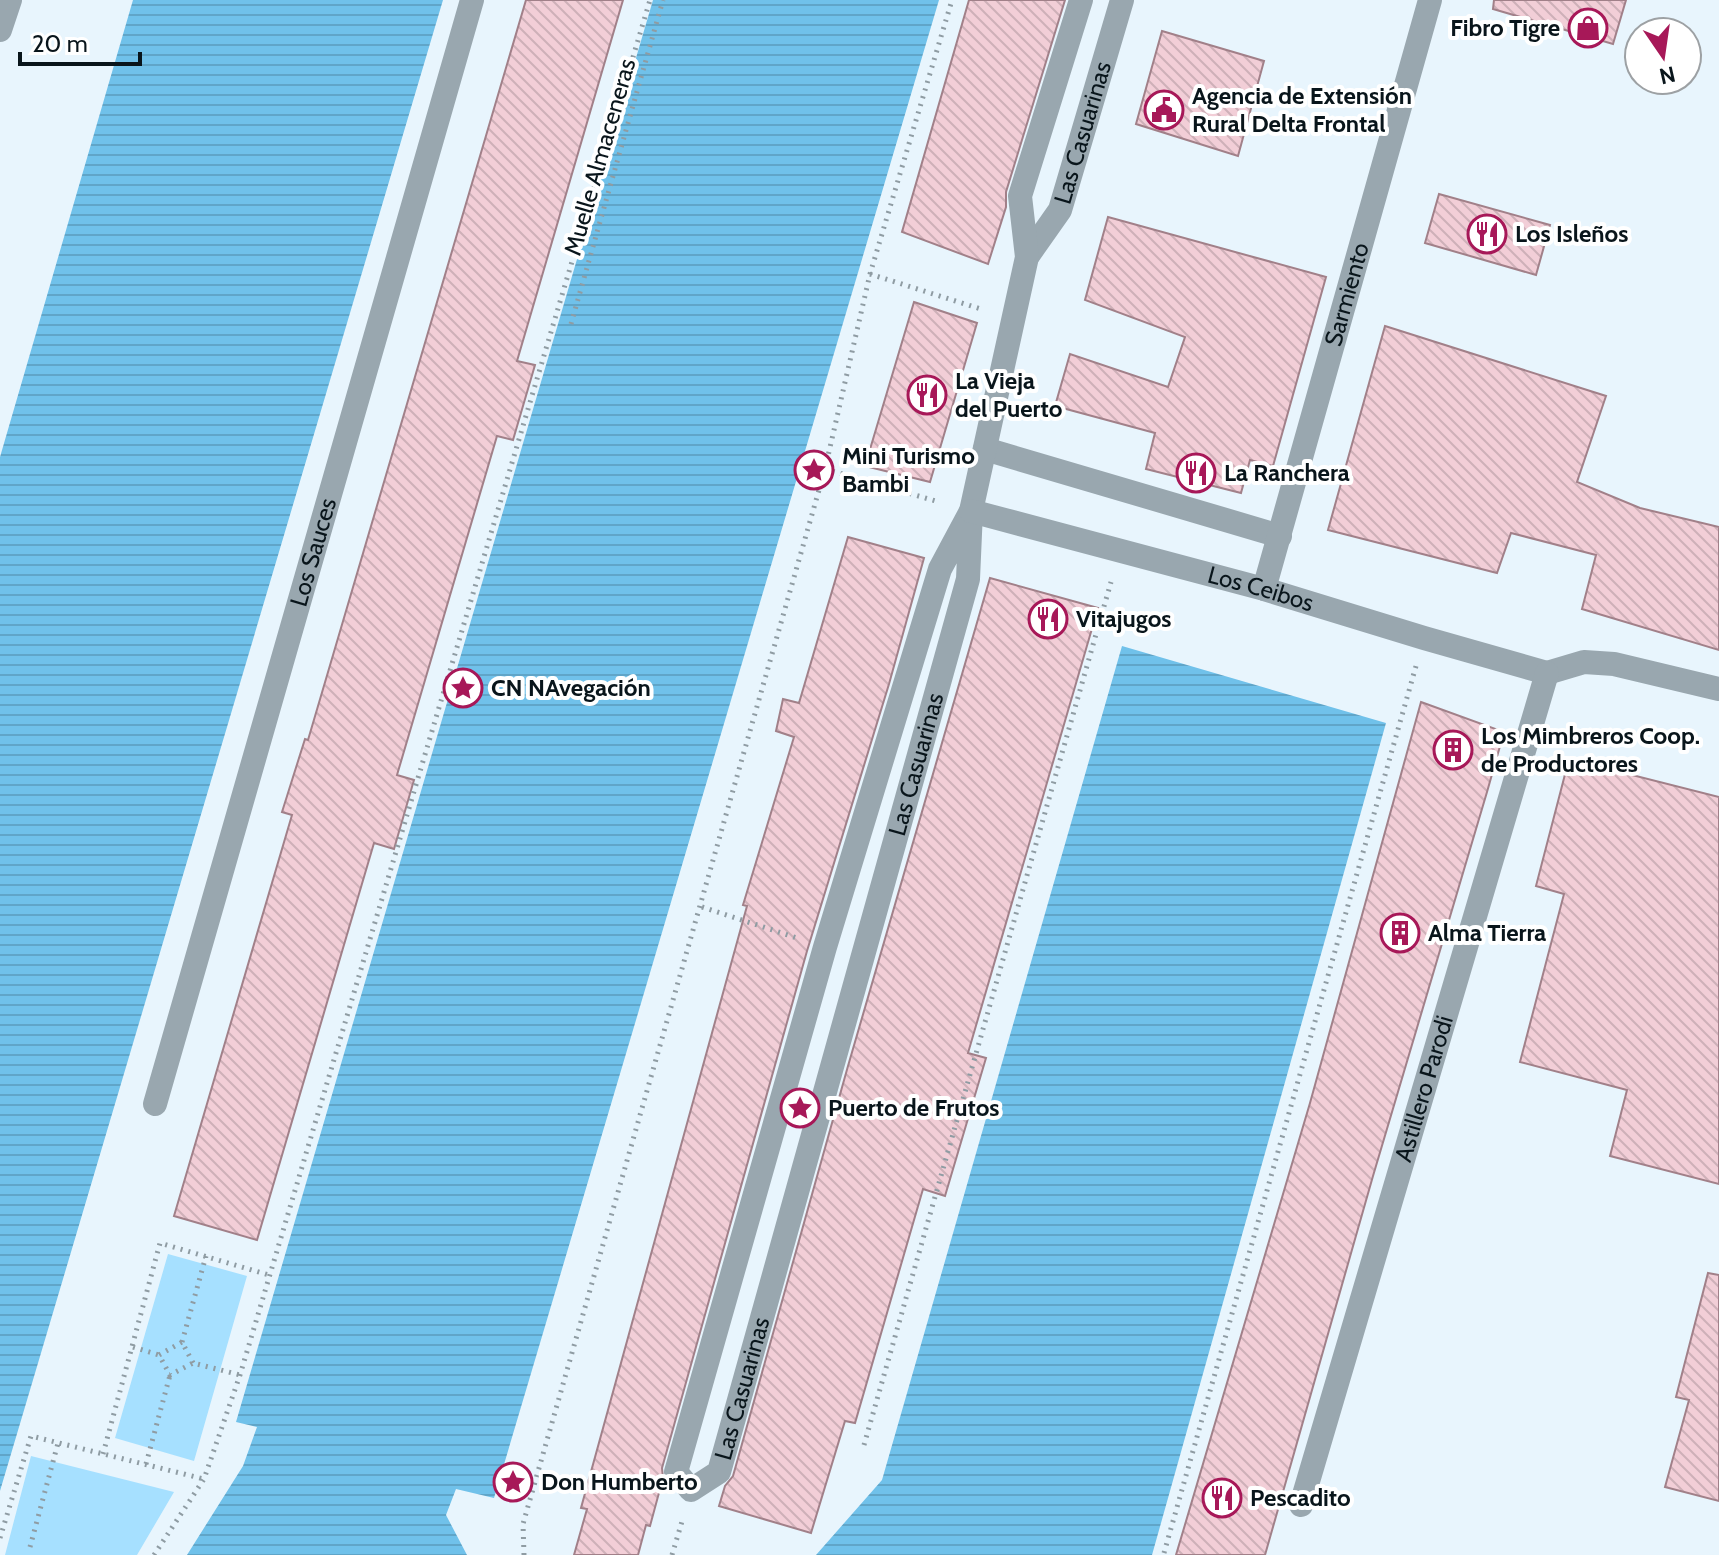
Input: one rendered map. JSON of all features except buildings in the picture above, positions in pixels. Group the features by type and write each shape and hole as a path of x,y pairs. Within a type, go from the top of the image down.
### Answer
{"street":[{"path":"0,30 10,0"},
{"name":"Los Sauces","path":"155,1104 472,0"},
{"name":"Las Casuarinas","path":"971,511 940,569 825,947 676,1472 691,1490 719,1472 968,579 971,511 1027,257 1020,196 1081,0"},
{"name":"Las Casuarinas","path":"1027,257 1060,210 1122,0"},
{"name":"Sarmiento","path":"1264,589 1430,0"},
{"path":"985,449 1280,536"},
{"name":"Los Ceibos","path":"971,511 1264,589 1547,673"},
{"path":"1547,673 1584,662 1614,664 1719,689"},
{"name":"Astillero Parodi","path":"1301,1505 1547,673"}],"path":[{"path":"154,1555 204,1479 240,1375 650,0"},
{"name":"Muelle Almaceneras","path":"571,324 663,0"},
{"path":"524,1555 523,1524 702,907 825,469 870,274 952,0"},
{"path":"870,274 1012,318"},
{"path":"825,469 971,511"},
{"path":"864,1445 1120,550"},
{"path":"1164,1553 1424,638"},
{"path":"702,907 825,947"},
{"path":"103,1454 160,1243 269,1275"},
{"path":"193,1363 182,1342 206,1256"},
{"path":"159,1355 182,1342"},
{"path":"133,1347 159,1355 170,1375 146,1464"},
{"path":"170,1375 193,1363 240,1375"},
{"path":"0,1538 31,1436 204,1479"},
{"path":"30,1547 58,1443"}],"shaded area":[{"path":"133,0 443,0 0,1491 0,457"},
{"path":"653,0 939,0 494,1498 456,1489 446,1515 467,1555 187,1555 243,1466 257,1427 236,1422"},
{"path":"1122,646 1386,723 1152,1555 816,1555 882,1480"},
{"path":"168,1254 247,1276 194,1461 115,1438"},
{"path":"31,1456 174,1492 137,1555 5,1555"}],"place":[{"name":"Fibro Tigre","path":"1588,28"},
{"name":"Agencia de Extensión Rural Delta Frontal","path":"1164,110"},
{"name":"Los Isleños","path":"1487,234"},
{"name":"La Vieja del Puerto","path":"927,395"},
{"name":"Mini Turismo Bambi","path":"814,470"},
{"name":"La Ranchera","path":"1196,473"},
{"name":"Vitajugos","path":"1048,619"},
{"name":"CN NAvegación","path":"463,688"},
{"name":"Los Mimbreros Coop. de Productores","path":"1453,750"},
{"name":"Alma Tierra","path":"1400,933"},
{"name":"Puerto de Frutos","path":"800,1108"},
{"name":"Don Humberto","path":"513,1482"},
{"name":"Pescadito","path":"1222,1498"}]}
